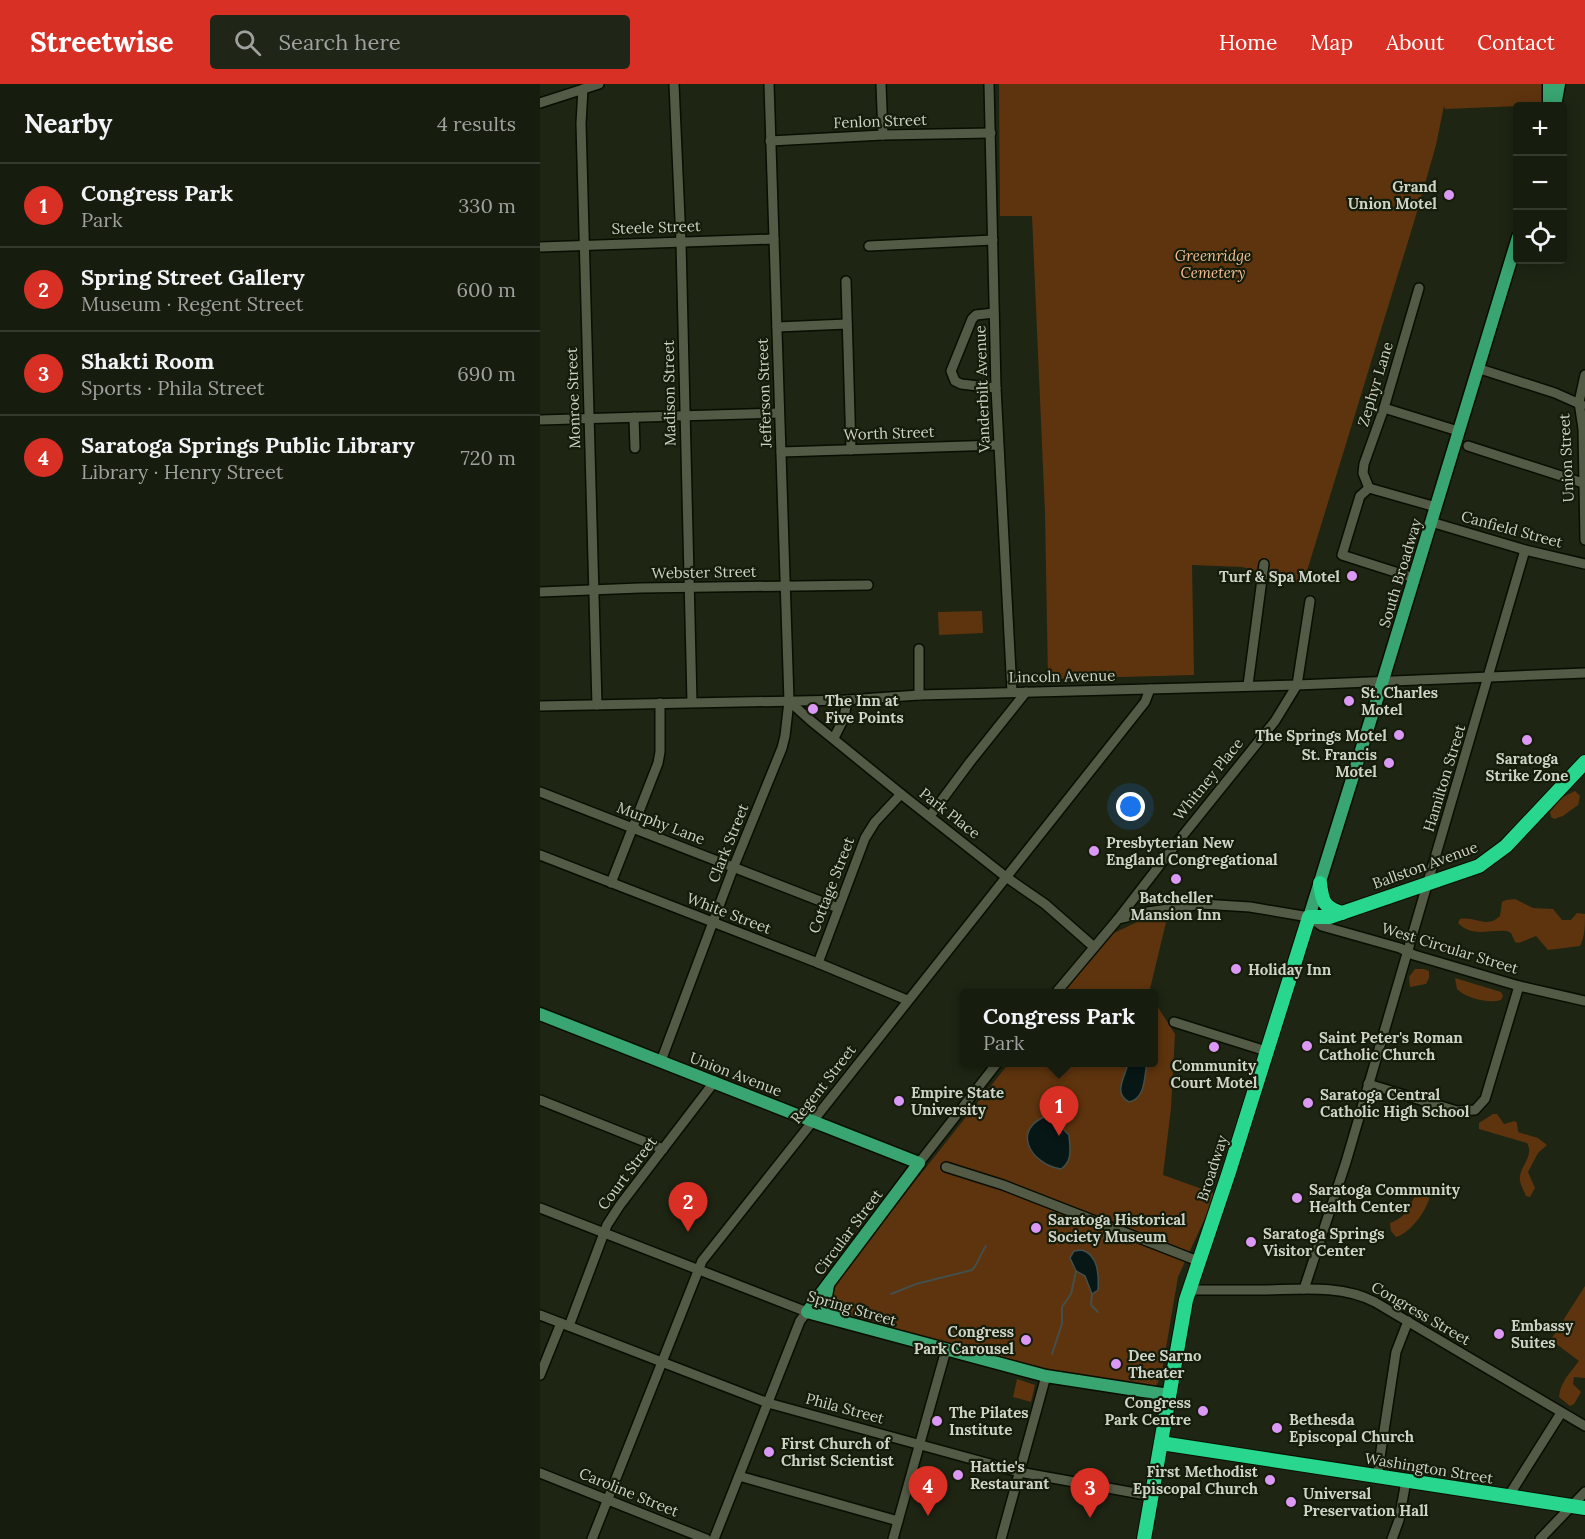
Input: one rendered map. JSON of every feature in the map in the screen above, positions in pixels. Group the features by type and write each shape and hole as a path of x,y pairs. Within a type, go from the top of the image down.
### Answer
{"highway":[{"name":"Ballston Avenue","path":"1309,917 1330,917 1479,866 1506,846 1585,762"},
{"path":"1320,883 1325,903 1332,910 1342,913"},
{"name":"Broadway","path":"1144,1539 1188,1290 1229,1172 1309,917"},
{"name":"Washington Street","path":"1161,1443 1578,1507"}],"main road":[{"path":"1549,84 1549,102"},
{"path":"1556,102 1559,84"},
{"name":"South Broadway","path":"1309,917 1513,253"},
{"name":"Union Avenue","path":"540,1014 920,1163"},
{"name":"Circular Street","path":"807,1312 920,1163"},
{"path":"828,1283 825,1303 828,1312 844,1322"},
{"name":"Spring Street","path":"807,1312 1046,1376 1169,1395"}],"street":[{"path":"540,103 599,84"},
{"name":"Madison Street","path":"674,84 681,242 692,702"},
{"name":"Jefferson Street","path":"769,84 789,701"},
{"path":"881,84 883,135"},
{"name":"Vanderbilt Avenue","path":"989,84 998,445 1012,692"},
{"name":"Monroe Street","path":"583,89 581,123 597,705"},
{"name":"Fenlon Street","path":"771,141 883,135 991,133"},
{"name":"Steele Street","path":"540,247 774,239"},
{"path":"869,246 993,240"},
{"path":"846,281 851,450"},
{"name":"Zephyr Lane","path":"1369,488 1363,473 1364,465 1384,408 1419,288"},
{"path":"994,313 981,313 972,319 951,371 955,381 961,384 996,388"},
{"path":"777,327 848,324"},
{"path":"1477,368 1582,405"},
{"name":"Union Street","path":"1585,375 1582,405 1585,540"},
{"path":"1384,408 1458,430"},
{"path":"540,420 779,414"},
{"path":"634,417 635,448"},
{"name":"Worth Street","path":"781,452 998,445"},
{"path":"1468,446 1583,483"},
{"path":"1414,578 1342,555 1360,496 1369,488 1436,507"},
{"name":"Canfield Street","path":"1431,522 1526,550 1585,564"},
{"name":"Hamilton Street","path":"1304,1289 1345,1164 1526,550"},
{"path":"1248,686 1264,564"},
{"name":"Webster Street","path":"540,592 689,587 868,585"},
{"path":"1297,685 1310,601"},
{"path":"919,649 919,695"},
{"name":"Lincoln Avenue","path":"540,706 847,700 919,695 1297,685 1585,673"},
{"name":"Whitney Place","path":"1118,920 1275,721 1297,685"},
{"name":"Regent Street","path":"592,1539 702,1261 1145,702 1150,689"},
{"path":"930,816 1026,692"},
{"path":"834,738 844,718 847,700"},
{"name":"Park Place","path":"789,701 901,794 1006,877 1045,904 1094,947"},
{"name":"Clark Street","path":"661,1061 734,866 782,748 789,701"},
{"path":"611,883 658,763 660,703"},
{"name":"Murphy Lane","path":"540,792 838,908"},
{"name":"Cottage Street","path":"818,963 865,838 875,822 901,794"},
{"name":"White Street","path":"540,855 907,1000"},
{"path":"1059,989 1118,920 1148,912 1203,904 1250,907 1309,917"},
{"name":"West Circular Street","path":"1309,917 1322,926 1519,986 1585,1001"},
{"path":"1368,1084 1457,1111 1475,1110 1485,1099 1519,986"},
{"path":"1174,1022 1266,1051"},
{"name":"Circular Street","path":"920,1163 994,1067"},
{"name":"Court Street","path":"540,1375 605,1232 620,1205 715,1081"},
{"path":"540,1100 663,1149"},
{"path":"946,1167 1003,1185 1198,1260"},
{"name":"Spring Street","path":"540,1208 807,1312"},
{"name":"Congress Street","path":"1188,1290 1304,1289 1357,1293 1585,1426"},
{"name":"Circular Street","path":"714,1539 800,1321 807,1312"},
{"name":"Phila Street","path":"540,1315 768,1403 1019,1472 1152,1496"},
{"path":"1377,1477 1396,1352 1408,1321"},
{"path":"893,1539 946,1350"},
{"path":"1000,1539 1046,1376"},
{"path":"1508,1497 1561,1413"},
{"name":"Caroline Street","path":"540,1473 706,1539"},
{"path":"739,1476 898,1521"},
{"path":"1392,1539 1401,1514 1406,1481"},
{"path":"1540,1539 1578,1507 1585,1492"}],"green space":[{"name":"Greenridge Cemetery","path":"999,84 1543,84 1543,102 1513,102 1513,106 1445,109 1444,106 1436,145 1414,222 1303,584 1242,567 1192,565 1194,675 1048,679 1045,513 1032,216 1000,216"},
{"path":"982,611 983,633 939,635 938,612"},
{"path":"1575,791 1580,796 1578,805 1563,816 1554,819 1551,817 1550,812 1563,797"},
{"path":"1515,899 1533,908 1553,909 1562,920 1571,920 1577,913 1585,914 1584,935 1580,946 1548,950 1536,936 1519,943 1515,942 1511,933 1507,931 1475,932 1458,923 1460,919 1486,922 1495,920 1500,916 1502,902"},
{"path":"1168,914 1150,989 1066,989 1114,933 1137,922"},
{"path":"1415,969 1429,971 1429,978 1426,984 1410,987 1409,977"},
{"path":"1455,978 1501,992 1503,996 1501,1000 1496,1001 1484,1001 1471,997 1457,989"},
{"path":"1158,1007 1175,1034 1171,1108 1163,1175 1216,1194 1178,1277 1161,1377 1156,1386 1045,1369 850,1316 833,1309 828,1301 830,1288 1006,1067 1158,1067"},
{"path":"1497,1114 1504,1124 1515,1121 1518,1132 1538,1138 1547,1145 1538,1153 1528,1172 1535,1188 1530,1197 1526,1196 1520,1181 1521,1171 1529,1153 1527,1143 1479,1129 1479,1123"},
{"path":"1426,1184 1431,1186 1431,1193 1425,1209 1415,1224 1396,1237 1391,1231 1390,1223 1404,1215 1420,1189"},
{"path":"1585,1286 1585,1378 1574,1377 1573,1384 1581,1392 1574,1404 1570,1406 1559,1397 1561,1387 1579,1361 1555,1343 1552,1338"},
{"path":"1017,1379 1035,1385 1031,1402 1013,1397"}],"shaded area":[{"path":"1127,1067 1146,1067 1141,1092 1135,1100 1129,1102 1124,1098 1121,1094 1121,1084"},
{"path":"1050,1115 1065,1119 1063,1129 1069,1135 1069,1158 1061,1169 1040,1160 1028,1145 1027,1136 1030,1128"},
{"path":"1082,1250 1091,1256 1096,1266 1098,1290 1092,1294 1085,1276 1076,1271 1070,1258 1074,1251"}],"waterway":[{"path":"891,1294 916,1284 972,1270 986,1246"},
{"path":"1052,1354 1062,1324 1062,1307 1071,1294 1076,1271"},
{"path":"1092,1294 1091,1305 1098,1312"}],"place":[{"name":"Grand Union Motel","path":"1449,195"},
{"name":"Turf & Spa Motel","path":"1352,576"},
{"name":"St. Charles Motel","path":"1349,701"},
{"name":"The Inn at Five Points","path":"813,709"},
{"name":"The Springs Motel","path":"1399,735"},
{"name":"Saratoga Strike Zone","path":"1527,740"},
{"name":"St. Francis Motel","path":"1389,763"},
{"name":"Presbyterian New England Congregational","path":"1094,851"},
{"name":"Batcheller Mansion Inn","path":"1176,879"},
{"name":"Holiday Inn","path":"1236,969"},
{"name":"Saint Peter's Roman Catholic Church","path":"1307,1046"},
{"name":"Community Court Motel","path":"1214,1047"},
{"name":"Empire State University","path":"899,1101"},
{"name":"Saratoga Central Catholic High School","path":"1308,1103"},
{"name":"Congress Park","path":"1059,1136"},
{"name":"Saratoga Community Health Center","path":"1297,1198"},
{"name":"Saratoga Historical Society Museum","path":"1036,1228"},
{"name":"Spring Street Gallery","path":"688,1232"},
{"name":"Saratoga Springs Visitor Center","path":"1251,1242"},
{"name":"Embassy Suites","path":"1499,1334"},
{"name":"Congress Park Carousel","path":"1026,1340"},
{"name":"Dee Sarno Theater","path":"1116,1364"},
{"name":"Congress Park Centre","path":"1203,1411"},
{"name":"The Pilates Institute","path":"937,1421"},
{"name":"Bethesda Episcopal Church","path":"1277,1428"},
{"name":"First Church of Christ Scientist","path":"769,1452"},
{"name":"Hattie's Restaurant","path":"958,1475"},
{"name":"First Methodist Episcopal Church","path":"1270,1480"},
{"name":"Universal Preservation Hall","path":"1291,1502"},
{"name":"Saratoga Springs Public Library","path":"928,1516"},
{"name":"Shakti Room","path":"1090,1518"}]}
